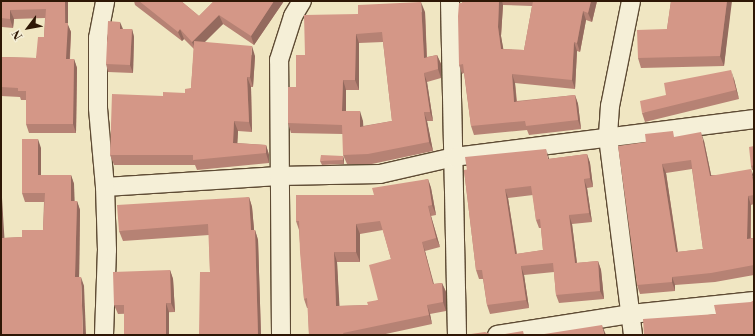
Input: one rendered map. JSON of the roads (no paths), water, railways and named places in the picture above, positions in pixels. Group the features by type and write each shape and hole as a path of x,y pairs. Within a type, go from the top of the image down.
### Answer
{"street":[{"path":"104,335 107,250 105,187 98,108 98,38 105,1"},
{"path":"281,335 279,60 293,16 302,1"},
{"path":"450,1 457,335"},
{"path":"631,1 610,106 608,137 633,335"},
{"path":"105,187 279,176 380,174 454,157 754,119"},
{"path":"497,335 631,314 754,301"}]}
